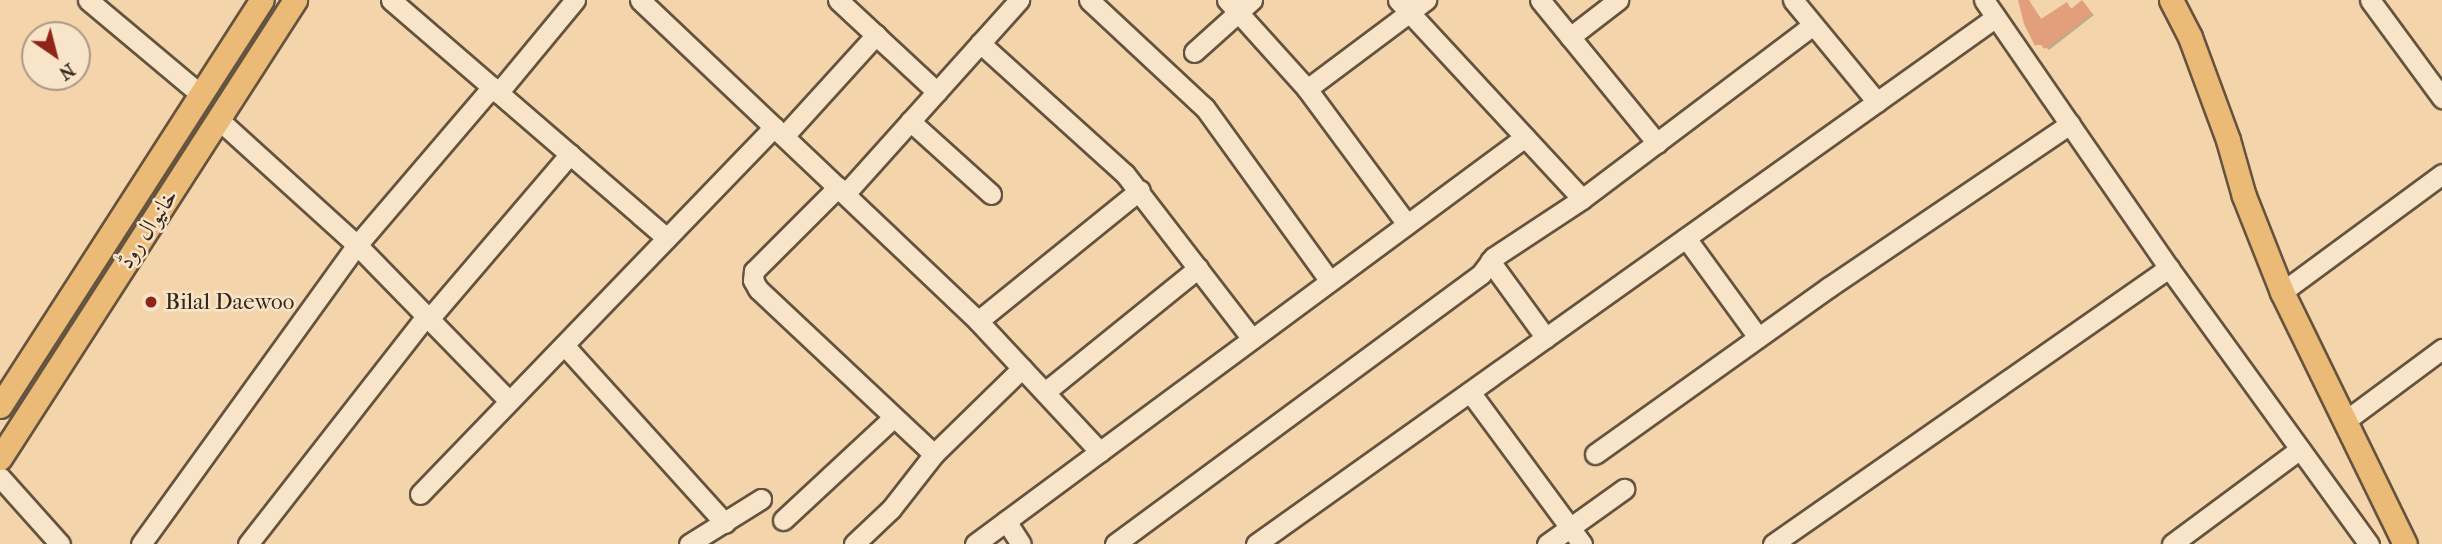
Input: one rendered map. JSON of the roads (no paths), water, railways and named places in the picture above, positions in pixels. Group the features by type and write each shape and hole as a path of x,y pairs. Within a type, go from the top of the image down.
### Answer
{"main road":[{"name":"خانیوال روڈ","path":"0,406 261,0"},
{"name":"خانیوال روڈ","path":"0,458 295,0"},
{"path":"2171,0 2190,37 2228,140 2244,196 2282,292 2405,544"}],"street":[{"path":"88,0 200,93"},
{"path":"391,0 667,238"},
{"path":"141,544 357,245 575,0"},
{"path":"640,0 978,321 1100,452"},
{"path":"838,0 937,92"},
{"path":"934,454 758,289 753,280 754,271 910,121 1018,0"},
{"path":"1089,0 1205,108 1330,281"},
{"path":"1307,89 1404,6 1426,0"},
{"path":"1540,0 1657,143"},
{"path":"1570,37 1618,0"},
{"path":"1793,0 1877,102"},
{"path":"1984,0 2169,268 2369,544"},
{"path":"2370,0 2442,98"},
{"path":"1194,52 1239,4 1307,89 1407,224"},
{"path":"1404,6 1582,200"},
{"path":"1256,544 1996,18"},
{"path":"1115,544 1481,274 1490,261 1582,200 1813,25"},
{"path":"420,494 667,238 876,35"},
{"path":"979,43 1140,190 1252,339"},
{"path":"218,119 357,245 509,401"},
{"path":"910,121 991,194"},
{"path":"1595,454 1758,337 2070,124"},
{"path":"975,544 1525,137"},
{"path":"247,544 428,317 570,154"},
{"path":"2282,292 2442,174"},
{"path":"978,321 1140,190"},
{"path":"1686,238 1758,337"},
{"path":"1490,261 1546,338"},
{"path":"1045,392 1198,268"},
{"path":"1773,544 2169,268"},
{"path":"564,345 725,523"},
{"path":"2345,421 2442,349"},
{"path":"854,544 891,509 934,454 1022,368"},
{"path":"1470,391 1581,544"},
{"path":"783,520 894,417"},
{"path":"2172,544 2300,449"},
{"path":"0,477 60,544"},
{"path":"1547,544 1624,489"},
{"path":"689,544 761,499"},
{"path":"1006,521 1021,544"}],"place":[{"name":"Bilal Daewoo","path":"151,302"}]}
